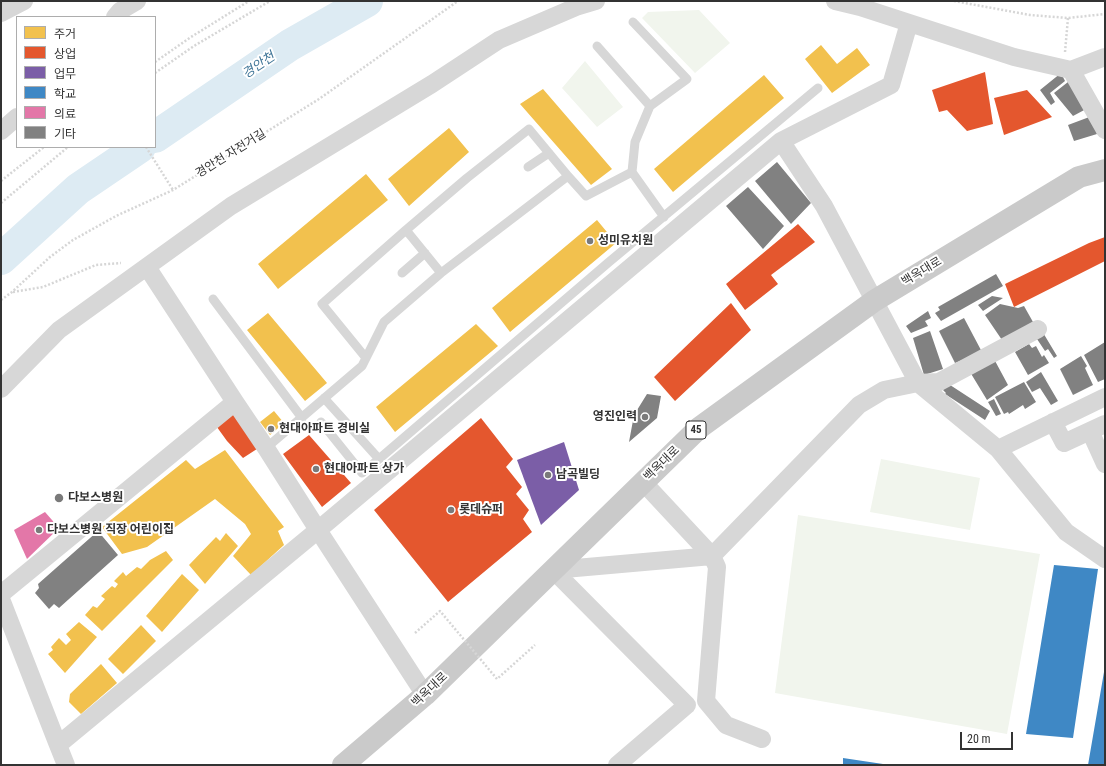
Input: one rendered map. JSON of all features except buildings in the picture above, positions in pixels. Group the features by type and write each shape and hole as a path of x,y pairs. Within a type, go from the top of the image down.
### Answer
{"main road":[{"name":"백옥대로","path":"343,765 425,696 698,428 874,301 1079,177 1105,170"}],"street":[{"path":"1,13 24,1"},
{"path":"117,10 137,1"},
{"path":"1,389 59,330 231,206 432,84 499,40 576,7 596,1"},
{"path":"835,1 860,7 1014,57 1068,69 1105,57"},
{"path":"58,745 318,530 781,141 891,85 909,23"},
{"path":"1068,69 1105,130"},
{"path":"1,131 16,118"},
{"path":"781,141 824,206 918,383 998,449 1066,532 1105,559"},
{"path":"147,266 425,696"},
{"path":"553,570 712,556 859,405 884,390 918,383 939,382 1038,329"},
{"path":"998,449 1105,397"},
{"path":"1,594 235,402"},
{"path":"1053,422 1064,443 1098,427 1105,464"},
{"path":"643,482 712,556 717,567 706,701 726,725 762,739"},
{"path":"553,570 687,706 617,765"},
{"path":"1,599 66,765"}],"lane":[{"path":"633,22 687,79 650,106 635,142 632,172 664,217"},
{"path":"597,46 650,106"},
{"path":"321,422 362,473 818,88"},
{"path":"366,358 322,304 467,178 529,129 586,196 632,172"},
{"path":"528,167 549,153"},
{"path":"266,448 362,366 384,322 441,273 568,176"},
{"path":"406,230 441,273"},
{"path":"402,273 425,253"},
{"path":"213,299 302,418"},
{"path":"324,398 379,460"}],"path":[{"path":"156,61 190,37 249,1"},
{"path":"156,72 194,46 270,1"},
{"name":"경안천 자전거길","path":"1,300 12,292 50,257 73,240 116,216 173,190 319,99 458,1"},
{"path":"954,1 1030,15 1068,18 1105,14"},
{"path":"1068,18 1068,69"},
{"path":"1,181 43,148"},
{"path":"1,203 67,148"},
{"path":"147,148 173,190"},
{"path":"12,292 43,287 96,265 121,263 147,266"},
{"path":"414,633 440,611 497,679 535,645"}],"shaded area":[{"path":"699,10 730,43 695,73 642,18 648,12"},
{"path":"585,61 623,107 597,127 562,88"},
{"path":"881,459 980,478 970,530 870,512"},
{"path":"798,515 1040,554 1007,734 775,693"}],"waterway":[{"name":"경안천","path":"156,136 290,45 367,1"},
{"name":"경안천","path":"1,259 78,189 139,148"}],"place":[{"name":"성미유치원","path":"590,241"},
{"name":"영진인력","path":"645,417"},
{"name":"현대아파트 경비실","path":"271,429"},
{"name":"현대아파트 상가","path":"316,469"},
{"name":"남곡빌딩","path":"548,475"},
{"name":"다보스병원","path":"59,498"},
{"name":"롯데슈퍼","path":"451,510"},
{"name":"다보스병원 직장 어린이집","path":"39,530"}]}
